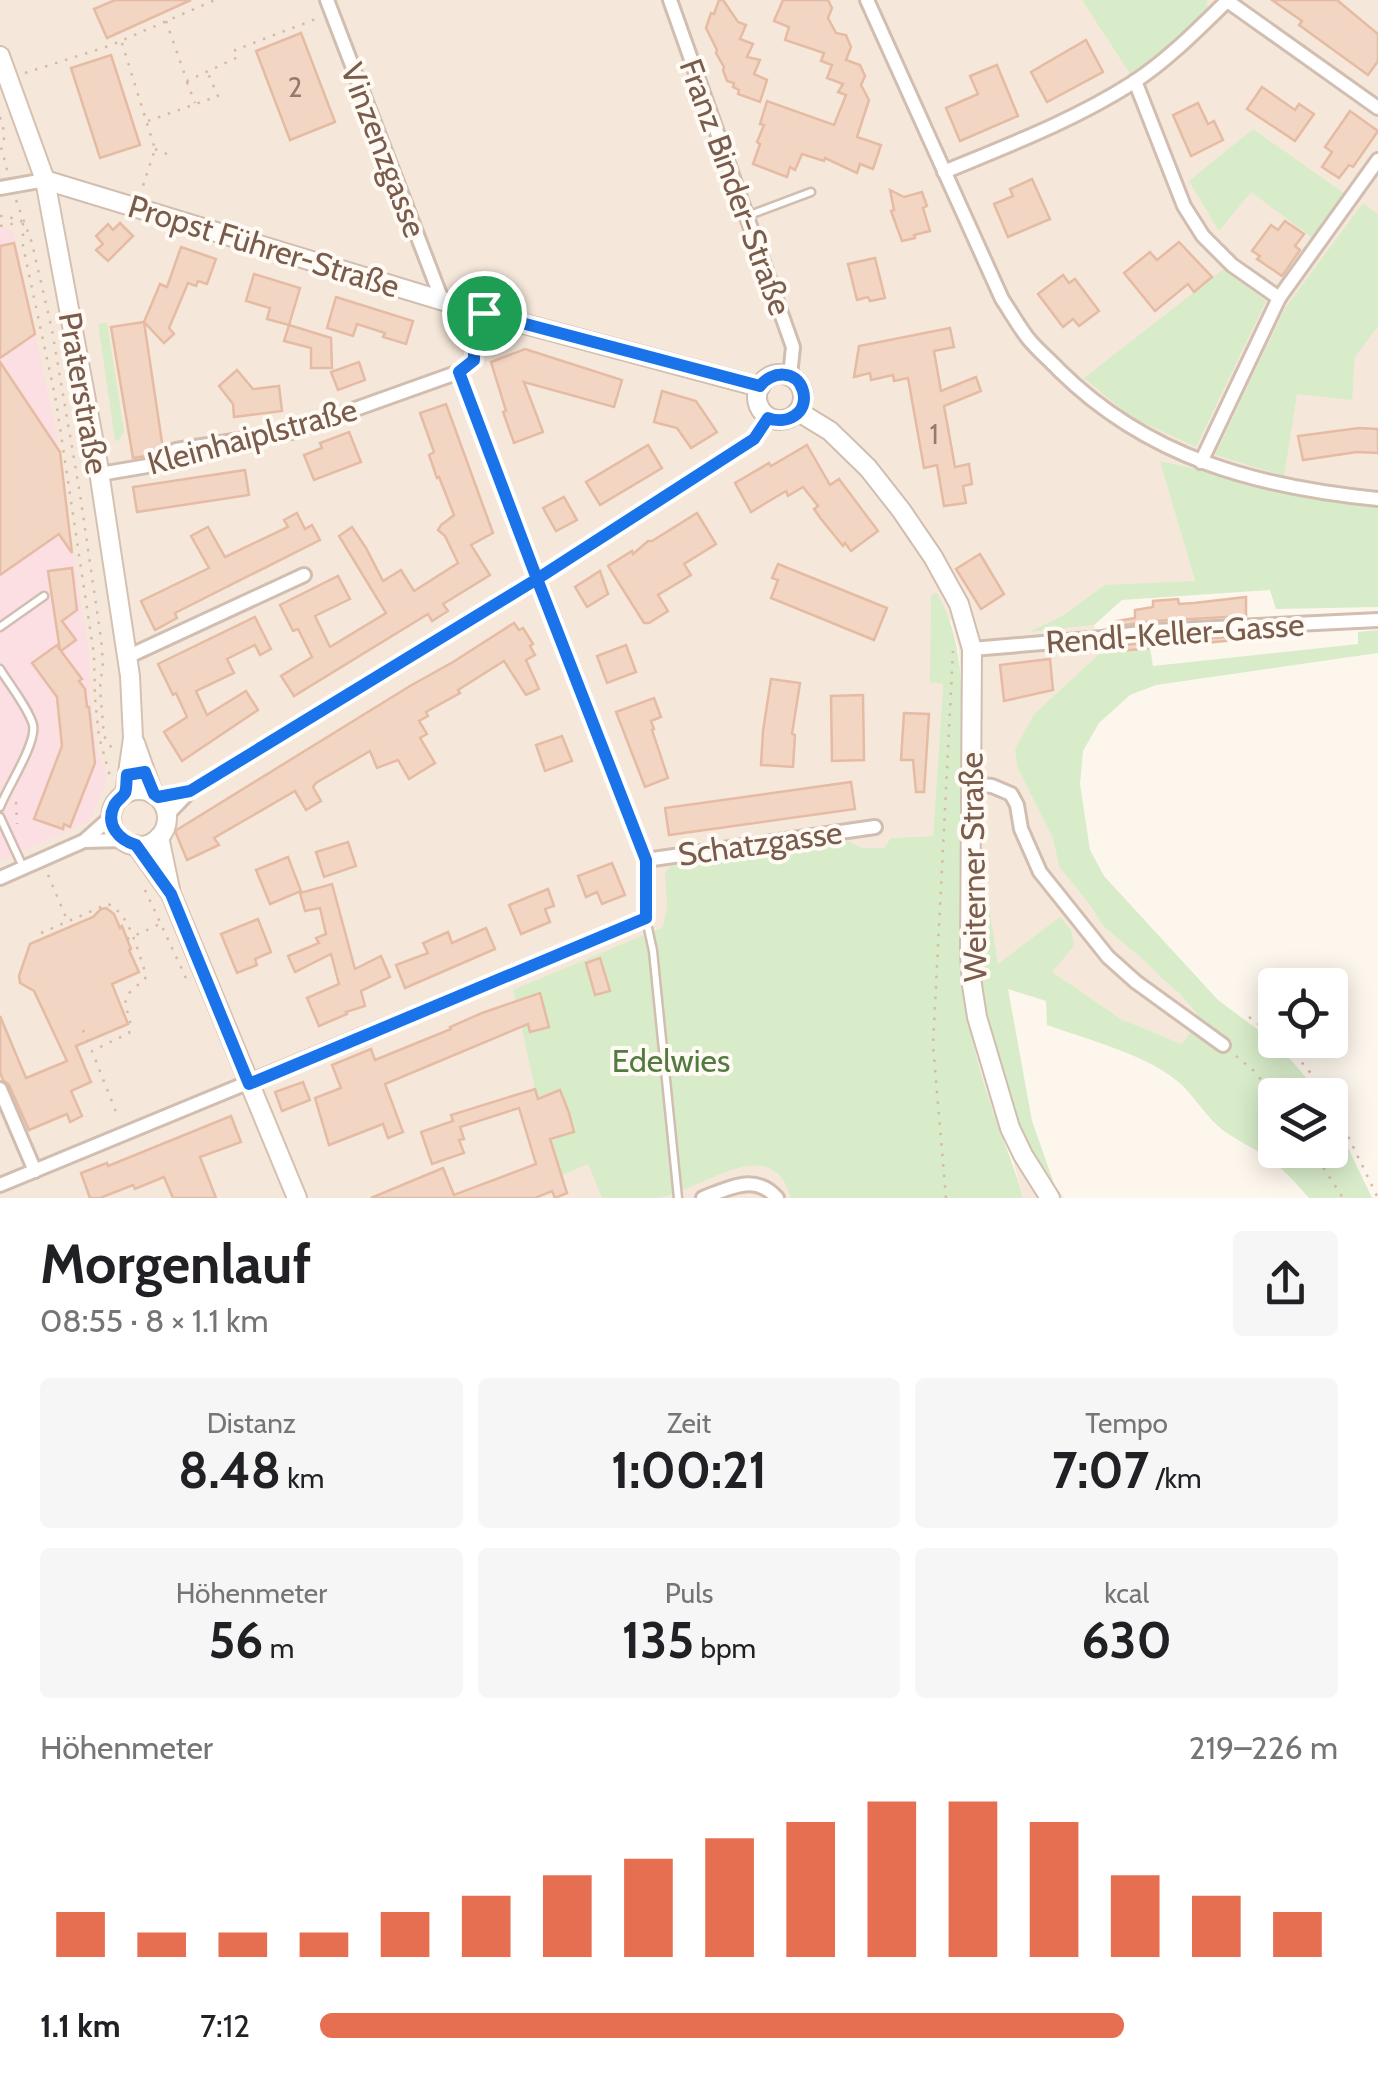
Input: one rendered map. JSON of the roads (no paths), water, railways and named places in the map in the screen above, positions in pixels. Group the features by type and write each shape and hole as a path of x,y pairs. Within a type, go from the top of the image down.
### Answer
{"street":[{"name":"Franz Binder-Straße","path":"670,0 793,347 790,376"},
{"path":"867,0 1002,299 1028,338 1080,391 1124,424 1201,462 1328,494 1378,499"},
{"path":"944,172 1042,132 1136,81 1227,0 1378,108"},
{"name":"Vinzenzgasse","path":"329,6 442,300"},
{"name":"Praterstraße","path":"0,56 44,180 100,474 128,656 133,738 126,785"},
{"path":"1136,81 1184,206 1203,236 1232,265 1279,298"},
{"path":"1201,462 1279,298 1378,160"},
{"name":"Propst Führer-Straße","path":"5,186 44,180 484,313 760,386"},
{"name":"Kleinhaiplstraße","path":"100,474 164,463 176,450 291,432 459,372 537,579"},
{"path":"772,375 790,376 803,392 799,412 784,421 768,418 757,400 760,386 772,375"},
{"name":"Weiterner Straße","path":"799,412 830,431 868,468 934,557 959,604 972,649 970,954 977,1017 1010,1128 1050,1198"},
{"path":"167,815 190,791 537,579 754,439 768,418"},
{"path":"128,656 304,576"},
{"path":"0,1184 646,918 646,860 537,579"},
{"name":"Rendl-Keller-Gasse","path":"972,649 1154,630 1378,620"},
{"name":"Praterstraße","path":"133,738 156,795"},
{"path":"972,784 1012,794 1021,829 1040,872 1108,958 1223,1045"},
{"path":"171,894 114,829 114,806 126,785 156,795 190,791"},
{"path":"84,842 148,844 159,838 167,815 156,795"},
{"path":"0,878 84,842 112,817"},
{"name":"Schatzgasse","path":"646,860 874,827"},
{"path":"159,838 171,894 297,1198"},
{"path":"0,1089 34,1171"},
{"path":"702,1198 752,1182 777,1198"}],"lane":[{"path":"747,216 811,192"},
{"path":"0,626 44,596"},
{"path":"0,670 34,731 0,807"},
{"path":"0,817 23,868"},
{"path":"646,918 678,1198"}],"park label":[{"name":"Edelwies","path":"671,1060"}]}
